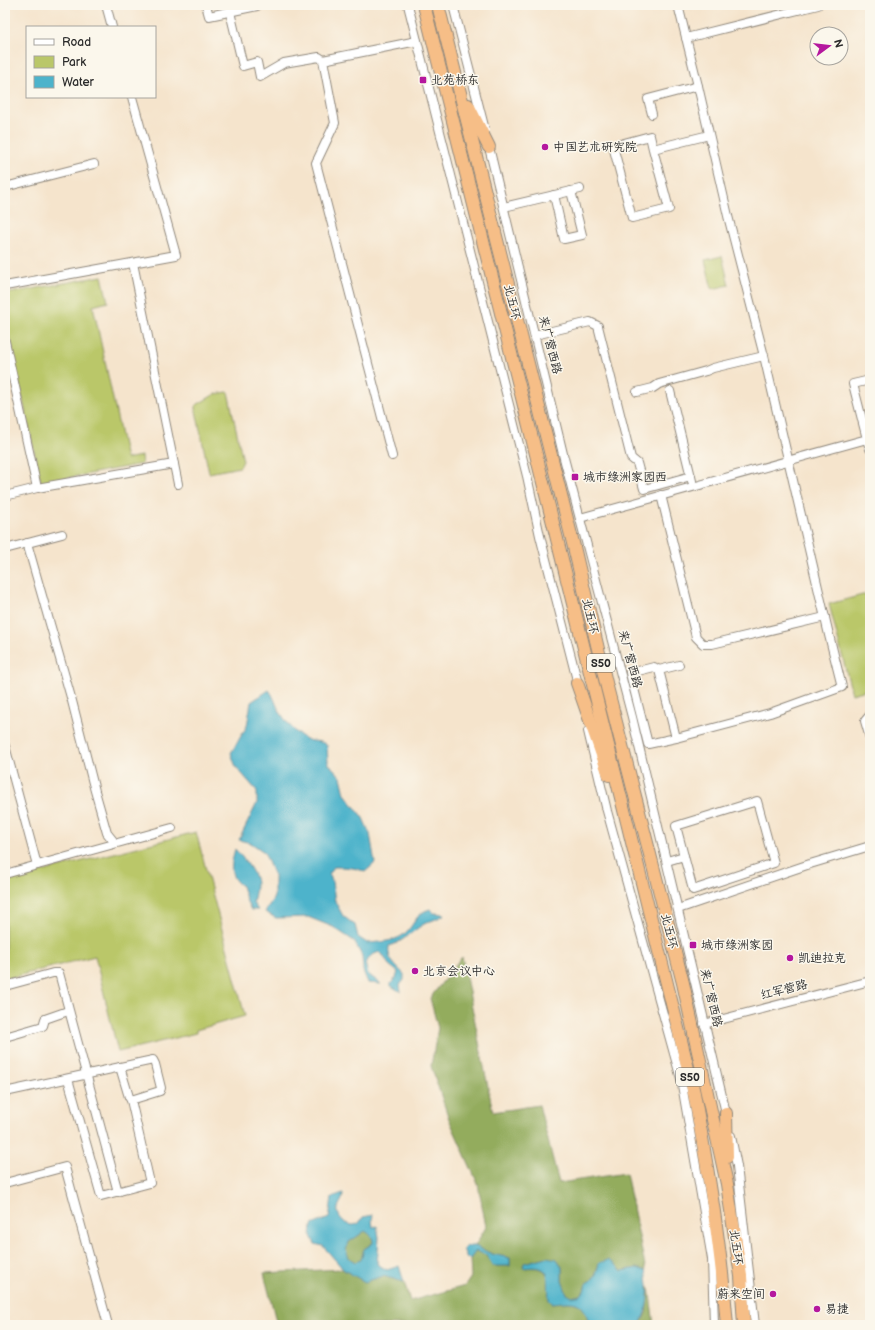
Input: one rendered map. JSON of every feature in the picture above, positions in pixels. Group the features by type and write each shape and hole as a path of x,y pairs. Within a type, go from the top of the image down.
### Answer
{"highway":[{"name":"北五环","path":"438,5 609,694 683,983 727,1184 741,1276 744,1325"},
{"name":"北五环","path":"424,6 694,1093 712,1193 724,1283 727,1325"},
{"path":"458,84 489,147"},
{"path":"578,683 603,760 630,832"},
{"path":"726,1113 727,1184"}],"street":[{"path":"106,5 112,26"},
{"path":"206,5 209,16 257,5"},
{"path":"408,5 527,476 540,536 578,683 607,811 681,1079 712,1259 714,1325"},
{"name":"来广营西路","path":"453,5 580,518 630,706 704,1024 717,1073 737,1166 755,1325"},
{"path":"678,5 728,216 764,356 842,686 770,713 648,744 630,673 654,667 660,670 679,665"},
{"path":"686,38 818,5"},
{"path":"230,12 243,66 257,62 260,77 284,63 319,57 323,60 418,41"},
{"path":"323,60 335,123 316,163 392,456"},
{"path":"652,114 648,99 698,86"},
{"path":"5,286 176,255 132,98"},
{"path":"653,149 709,135"},
{"path":"650,136 653,149 669,209 632,218 613,146 650,136"},
{"path":"5,188 94,164"},
{"path":"504,207 554,195 576,190 582,235 564,239 554,195"},
{"path":"133,263 178,484"},
{"path":"535,335 590,322 598,326 631,458 637,463 646,499"},
{"path":"5,341 37,488"},
{"path":"637,392 653,388 659,384 706,372 713,368 764,356"},
{"path":"870,380 853,384 870,449"},
{"path":"670,391 693,486"},
{"path":"580,518 867,439"},
{"path":"5,496 37,488 174,464"},
{"path":"644,489 691,476"},
{"path":"661,495 696,637 703,644 712,644 825,617"},
{"path":"5,549 62,534"},
{"path":"27,544 72,701 107,833 115,843"},
{"path":"660,670 676,738"},
{"path":"630,706 638,704"},
{"path":"870,715 865,721 870,738"},
{"path":"5,746 37,865"},
{"path":"757,801 774,863 693,890 684,856 676,826 757,801"},
{"path":"5,874 172,828"},
{"path":"678,909 810,864 870,846"},
{"path":"667,861 684,856"},
{"path":"5,986 53,973 59,973 118,1192"},
{"name":"红军营路","path":"704,1024 870,981"},
{"path":"5,1037 43,1026 45,1019 68,1011"},
{"path":"5,1092 153,1060 161,1088 160,1091 131,1100"},
{"path":"68,1079 101,1196 150,1184 131,1100 120,1067"},
{"path":"5,1183 65,1167 108,1325"}],"green space":[{"path":"722,256 729,285 712,289 705,260"},
{"path":"102,276 108,302 93,306 126,459 141,456 142,464 41,483 5,318 5,294"},
{"path":"228,392 243,461 240,467 209,473 195,406 215,394"},
{"path":"870,593 870,689 852,694 829,604"},
{"path":"196,832 245,1016 196,1030 196,1033 118,1052 95,956 5,979 5,881"},
{"path":"462,957 493,1112 539,1105 559,1183 626,1173 646,1271 637,1268 622,1271 615,1264 597,1268 596,1274 592,1280 586,1284 581,1295 572,1297 567,1295 562,1281 562,1267 547,1257 524,1263 523,1268 540,1268 547,1274 549,1300 552,1303 572,1302 581,1306 587,1317 589,1325 277,1325 264,1273 342,1269 365,1281 383,1276 404,1282 410,1301 465,1286 471,1277 470,1259 476,1251 486,1255 493,1266 510,1266 510,1258 492,1254 475,1246 486,1227 478,1184 449,1119 431,1066 438,1028 430,998"},
{"path":"365,1231 371,1236 373,1243 364,1249 361,1260 355,1262 349,1258 345,1250 349,1242"},
{"path":"649,1287 654,1325 640,1325 646,1313"}],"water":[{"path":"269,690 281,714 294,730 309,740 321,742 327,745 328,763 341,777 345,794 363,818 370,834 375,863 365,872 354,868 334,867 329,873 332,881 335,901 343,916 355,925 358,937 367,943 390,940 407,932 418,917 425,911 430,909 434,913 445,914 424,924 403,940 389,946 390,959 404,974 404,980 400,985 401,992 391,986 391,983 396,978 398,972 389,965 383,955 379,952 372,955 365,963 368,974 381,984 368,983 363,971 362,956 354,941 333,927 308,917 276,918 265,912 274,897 274,876 264,852 251,843 239,840 257,803 257,791 236,767 231,753 247,726 251,702"},
{"path":"235,849 254,875 256,884 253,903 258,910 251,910 242,886 234,879 232,860"},
{"path":"343,1193 338,1208 338,1214 342,1220 350,1225 359,1223 363,1217 373,1215 373,1227 377,1226 379,1237 377,1264 387,1270 399,1266 404,1282 383,1276 365,1282 344,1270 323,1246 315,1244 311,1236 312,1225 329,1218 332,1197","holes":["365,1231 372,1237 373,1243 364,1249 361,1260 355,1262 349,1258 346,1250 349,1242"]},
{"path":"467,1246 475,1246 492,1254 510,1258 510,1266 493,1266 486,1255 476,1251 470,1259 467,1258 463,1249"},
{"path":"547,1257 557,1259 562,1267 562,1281 567,1294 572,1297 581,1295 586,1284 592,1280 596,1274 599,1263 608,1260 622,1271 637,1268 646,1271 648,1298 640,1325 589,1325 587,1317 581,1306 572,1302 552,1303 549,1300 548,1279 544,1270 533,1267 523,1268 524,1263"}],"place":[{"name":"北苑桥东","path":"423,80"},
{"name":"中国艺术研究院","path":"545,147"},
{"name":"城市绿洲家园西","path":"575,477"},
{"name":"城市绿洲家园","path":"693,945"},
{"name":"凯迪拉克","path":"790,958"},
{"name":"北京会议中心","path":"415,971"},
{"name":"蔚来空间","path":"773,1294"},
{"name":"易捷","path":"817,1309"}]}
